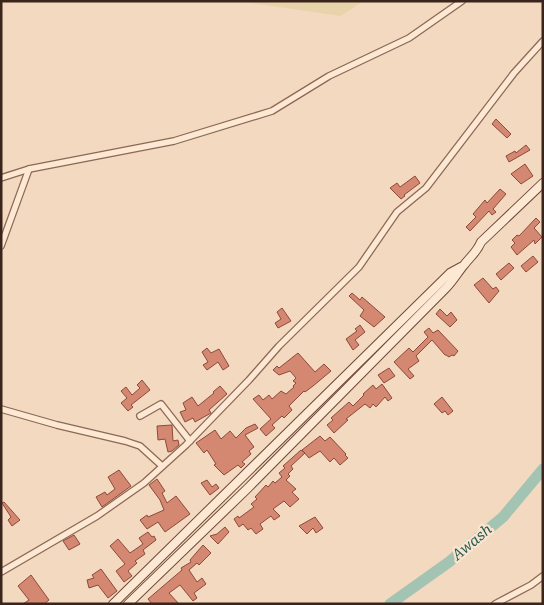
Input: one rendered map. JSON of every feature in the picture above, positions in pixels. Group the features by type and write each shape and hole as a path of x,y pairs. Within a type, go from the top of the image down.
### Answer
{"main road":[{"path":"128,604 248,488 456,278 463,266 477,251 481,242 543,183"},
{"path":"113,604 450,273 463,266"}],"street":[{"path":"1,178 29,169 174,141 272,111 329,76 409,38 462,1"},
{"path":"1,572 97,516 144,483 190,441 249,380 278,346 359,267 397,212 426,188 514,73 543,41"},
{"path":"1,246 29,169"},
{"path":"140,416 161,404 190,441"},
{"path":"1,409 140,446 162,466"},
{"path":"495,604 531,585 543,576"}],"shaded area":[{"path":"236,1 363,1 341,16"}],"building":[{"path":"496,119 511,134 507,138 492,124"},
{"path":"526,145 530,150 509,162 506,156 515,151 516,153"},
{"path":"525,164 533,176 521,184 511,174"},
{"path":"415,176 420,183 401,199 390,188 397,183 400,187"},
{"path":"500,189 506,194 493,209 496,212 492,215 489,211 470,231 466,227 476,217 473,214 485,200 487,203"},
{"path":"536,218 540,222 534,228 542,237 535,244 534,240 517,255 511,247 515,243 512,240 517,235 519,236"},
{"path":"533,256 538,262 526,272 521,266"},
{"path":"509,263 514,268 501,280 496,274"},
{"path":"483,278 493,289 496,287 499,291 489,303 474,285"},
{"path":"352,293 360,300 362,297 385,317 374,327 360,316 364,310 349,296"},
{"path":"282,308 291,321 278,328 275,323 281,319 277,312"},
{"path":"440,309 447,316 451,312 457,320 450,327 436,314"},
{"path":"360,325 365,332 355,340 359,345 353,350 346,339 357,331 355,329"},
{"path":"429,328 433,333 438,330 458,351 454,356 449,357 432,340 416,356 419,361 408,369 414,376 410,379 394,362 409,348 413,352 428,337 424,332"},
{"path":"207,348 211,353 219,349 229,366 223,370 218,362 207,370 203,365 208,362 202,352"},
{"path":"298,353 315,372 324,364 331,371 304,391 289,406 292,410 284,418 282,416 272,425 275,428 266,436 260,429 271,419 253,399 259,395 263,400 269,395 272,399 281,391 286,394 294,387 296,383 293,381 296,378 290,371 279,375 273,370 277,366 279,368"},
{"path":"389,368 395,376 384,383 378,375"},
{"path":"142,380 150,390 131,405 133,407 128,411 121,403 127,398 121,391 126,387 132,395 140,388 137,385"},
{"path":"382,384 392,398 388,401 385,397 376,407 373,404 370,408 365,404 346,419 348,420 334,433 327,425 333,420 331,418 349,402 353,406 373,385 376,389"},
{"path":"220,386 227,394 209,410 211,413 195,422 193,418 185,422 180,412 186,410 183,403 192,397 198,406"},
{"path":"442,397 453,411 448,415 445,411 442,413 434,404"},
{"path":"255,424 258,428 245,435 254,447 249,451 251,454 242,462 245,464 241,468 238,465 224,475 214,465 216,464 207,450 204,453 196,443 215,430 221,439 230,431 236,438 246,428"},
{"path":"172,425 173,441 178,440 179,445 168,452 165,439 158,440 157,426"},
{"path":"320,436 325,441 330,437 348,458 340,465 334,458 330,462 320,451 309,458 302,450"},
{"path":"301,450 305,453 291,466 293,469 288,474 290,476 286,480 296,489 292,492 299,499 290,507 284,501 273,509 280,516 274,520 271,516 260,524 263,529 256,534 251,528 248,530 243,524 239,527 234,519 238,516 239,518 254,507 251,504 257,499 255,497 266,485 268,487 273,481 275,483 282,477 279,473 285,468 283,466"},
{"path":"119,470 131,486 102,507 96,497 105,492 107,495 115,489 108,477"},
{"path":"157,479 165,491 162,493 167,503 176,496 190,514 165,532 158,522 147,529 140,520 147,515 148,517 164,510 160,500 149,485"},
{"path":"207,480 212,487 216,484 219,488 210,495 201,483"},
{"path":"4,502 20,520 12,526 8,520 11,517 2,503"},
{"path":"315,517 323,528 316,533 313,528 307,534 299,526"},
{"path":"225,527 229,532 218,544 210,536 217,534"},
{"path":"148,532 156,540 143,550 145,554 135,561 137,563 128,571 132,576 124,582 116,571 125,564 110,546 118,539 130,553 143,544 139,538"},
{"path":"74,535 80,544 69,550 63,541"},
{"path":"203,545 211,553 199,565 197,563 189,570 197,582 202,578 206,584 194,593 197,598 193,601 180,585 169,593 179,604 152,604 148,599 182,570 181,568 191,562 190,560"},
{"path":"101,569 117,591 108,598 98,585 89,588 87,580 94,578 92,575"},
{"path":"31,575 49,600 44,604 23,604 29,600 18,586"}],"waterway":[{"name":"Awash","path":"390,604 449,562 503,517 543,469"}]}
